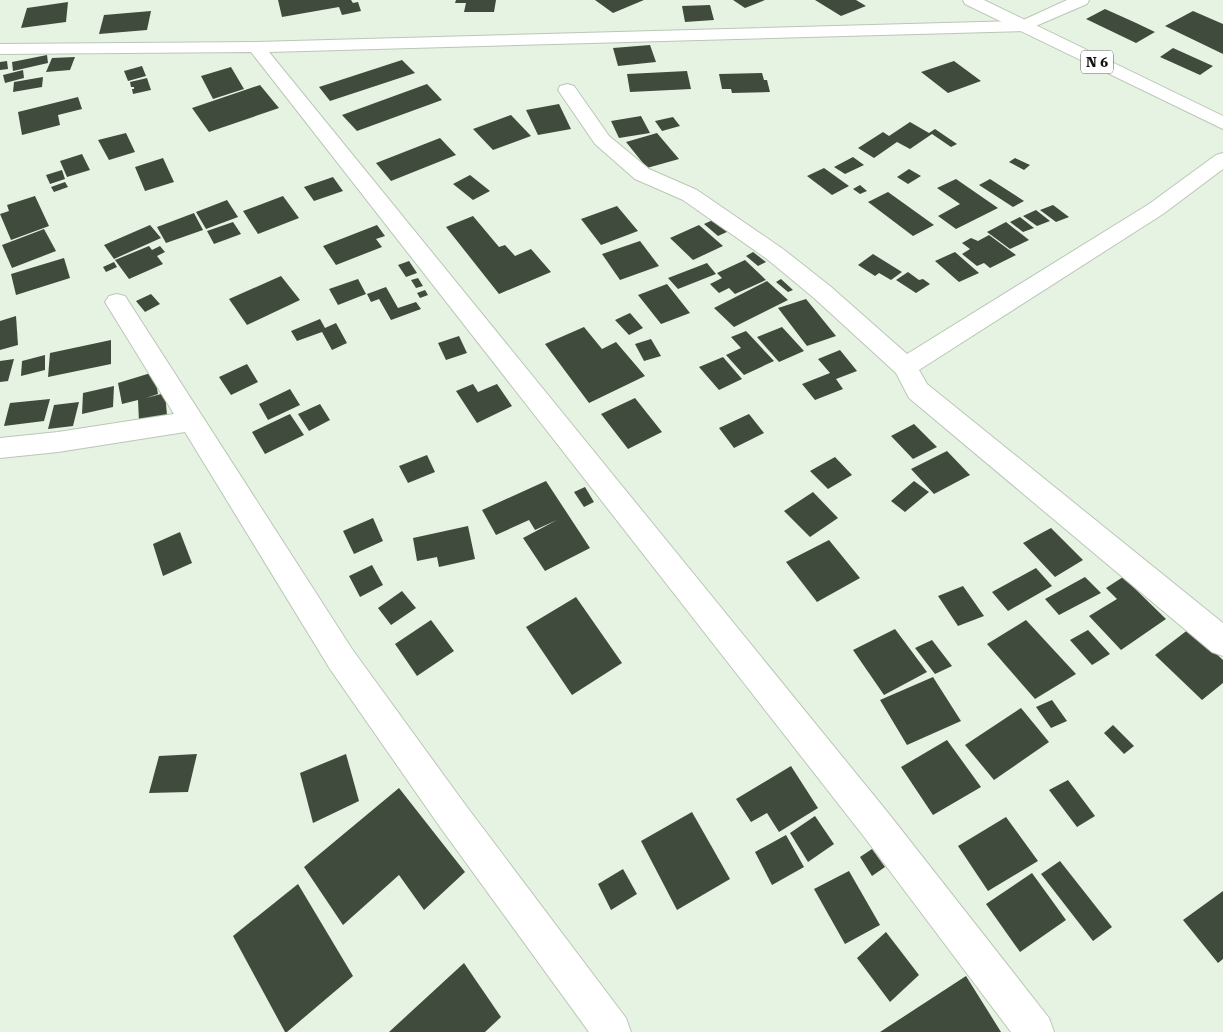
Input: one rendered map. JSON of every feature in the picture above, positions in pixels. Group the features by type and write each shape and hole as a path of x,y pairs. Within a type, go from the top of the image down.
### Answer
{"street":[{"name":"N 6","path":"971,0 1223,123"},
{"path":"0,48 256,48 1024,26 1081,0"},
{"path":"256,48 877,826 1035,1032"},
{"path":"566,90 602,140 642,174 690,195 775,254 822,292 905,366 918,391 1223,642"},
{"path":"905,366 1156,210 1223,159"},
{"path":"117,302 341,658 452,816 612,1032"},
{"path":"0,448 58,442 191,421"}],"building":[{"path":"278,0 351,0 353,3 358,2 361,11 342,15 339,7 282,17"},
{"path":"456,0 496,0 494,12 464,12 466,3 455,3"},
{"path":"595,0 644,0 613,13"},
{"path":"733,0 765,0 745,8"},
{"path":"815,0 856,0 866,6 841,16"},
{"path":"68,2 66,22 21,28 27,8"},
{"path":"710,5 714,20 685,22 682,6"},
{"path":"1105,9 1155,32 1136,43 1086,19"},
{"path":"151,11 147,30 99,34 104,15"},
{"path":"1193,11 1223,24 1223,54 1165,26"},
{"path":"650,45 656,62 618,66 613,48"},
{"path":"1173,48 1213,66 1200,75 1160,57"},
{"path":"47,55 48,63 13,71 12,62"},
{"path":"75,57 70,70 46,72 52,58"},
{"path":"402,60 415,73 330,101 319,87"},
{"path":"7,61 8,69 0,70 0,62"},
{"path":"954,61 981,81 948,93 921,72"},
{"path":"142,66 146,76 128,81 124,71"},
{"path":"231,67 244,89 213,99 201,76"},
{"path":"23,70 24,78 5,83 3,75"},
{"path":"687,71 691,89 630,92 627,74"},
{"path":"762,73 764,80 767,80 770,92 732,93 731,89 722,89 719,74"},
{"path":"43,77 42,87 13,92 14,82"},
{"path":"147,78 151,90 133,94 132,89 134,87 131,87 130,82"},
{"path":"427,84 442,100 357,131 342,115"},
{"path":"260,85 279,108 209,132 192,108"},
{"path":"78,97 82,109 58,115 60,125 22,135 18,112"},
{"path":"559,104 571,129 538,135 526,110"},
{"path":"511,115 531,136 493,150 473,129"},
{"path":"641,116 650,133 619,138 611,121"},
{"path":"673,117 680,126 662,131 655,121"},
{"path":"910,122 929,133 935,129 957,144 951,147 932,134 910,149 897,142 874,158 858,148 883,132 889,136"},
{"path":"126,133 135,152 109,160 98,140"},
{"path":"657,133 679,159 647,168 626,142"},
{"path":"440,138 456,155 391,181 376,163"},
{"path":"82,154 90,170 67,177 60,161"},
{"path":"853,157 864,165 845,174 834,167"},
{"path":"163,158 174,182 145,191 135,167"},
{"path":"1015,158 1030,165 1024,170 1009,162"},
{"path":"824,168 849,186 832,195 807,176"},
{"path":"909,169 921,176 908,184 897,177"},
{"path":"62,170 65,179 50,184 46,175"},
{"path":"470,175 490,191 473,200 453,184"},
{"path":"333,177 343,191 314,201 304,187"},
{"path":"956,179 998,208 956,229 938,216 960,204 937,188"},
{"path":"990,179 1024,201 1013,207 979,185"},
{"path":"65,182 68,187 54,192 51,187"},
{"path":"860,185 867,191 860,194 853,189"},
{"path":"888,192 934,225 913,236 868,202"},
{"path":"35,196 49,226 11,240 0,214 9,211 7,205"},
{"path":"283,196 299,218 258,234 243,211"},
{"path":"227,200 238,217 206,229 196,212"},
{"path":"1053,205 1069,217 1056,222 1040,210"},
{"path":"617,206 638,231 601,245 581,219"},
{"path":"1036,210 1050,221 1037,226 1023,216"},
{"path":"194,213 203,230 166,243 157,227"},
{"path":"473,216 499,247 505,245 515,256 531,249 551,272 499,294 446,227"},
{"path":"1020,217 1034,228 1023,232 1010,222"},
{"path":"715,219 729,231 718,236 704,224"},
{"path":"233,222 241,234 214,244 207,231"},
{"path":"1006,222 1029,240 1010,249 987,232"},
{"path":"150,225 161,238 114,259 104,245"},
{"path":"377,225 385,236 376,239 382,247 336,265 323,246"},
{"path":"699,225 723,246 693,260 670,238"},
{"path":"44,229 56,251 12,268 2,245"},
{"path":"989,235 1016,255 990,268 984,263 977,266 962,254 970,249 962,243 971,238 978,241"},
{"path":"640,241 659,266 620,280 602,254"},
{"path":"149,246 152,250 160,246 165,252 157,256 163,264 129,279 115,260"},
{"path":"753,252 766,262 758,266 746,256"},
{"path":"955,252 979,273 959,282 935,261"},
{"path":"873,254 902,272 891,280 879,273 875,276 858,265"},
{"path":"64,258 70,278 16,295 11,274"},
{"path":"745,260 766,280 735,294 729,288 719,293 710,284 722,278 717,273"},
{"path":"409,261 417,273 406,277 398,265"},
{"path":"114,262 117,267 106,272 103,267"},
{"path":"707,263 716,274 678,289 668,278"},
{"path":"908,272 919,280 923,279 930,284 916,293 896,280"},
{"path":"281,276 300,300 247,325 229,299"},
{"path":"418,278 423,286 416,288 411,280"},
{"path":"358,279 366,294 338,305 329,289"},
{"path":"781,279 793,290 788,292 776,282"},
{"path":"767,281 788,300 734,327 714,308"},
{"path":"667,284 690,313 661,324 638,295"},
{"path":"386,287 398,308 416,302 421,309 391,320 379,299 371,302 367,294"},
{"path":"425,290 428,295 420,298 417,293"},
{"path":"151,294 160,304 145,312 136,301"},
{"path":"806,299 836,336 807,346 778,308"},
{"path":"630,313 643,328 629,335 615,320"},
{"path":"16,316 18,345 0,350 0,321"},
{"path":"320,319 325,328 336,323 347,343 332,350 322,332 297,341 291,331"},
{"path":"584,327 602,349 616,342 645,376 589,403 545,344"},
{"path":"782,327 804,351 779,362 757,337"},
{"path":"746,331 774,361 744,375 726,355 741,348 731,337"},
{"path":"459,336 467,353 446,360 438,343"},
{"path":"651,339 661,356 644,361 635,344"},
{"path":"111,340 111,364 48,377 50,353"},
{"path":"840,350 857,371 836,379 843,389 815,400 802,384 830,373 818,359"},
{"path":"45,355 45,370 21,376 22,361"},
{"path":"723,357 742,379 719,390 699,367"},
{"path":"14,359 8,381 0,382 0,361"},
{"path":"247,364 258,382 231,395 219,377"},
{"path":"154,372 158,394 146,398 165,393 167,415 139,422 138,400 122,404 118,383"},
{"path":"473,384 478,392 497,384 512,406 477,423 456,391"},
{"path":"114,386 113,407 82,414 83,393"},
{"path":"290,389 300,405 268,420 259,404"},
{"path":"635,398 662,432 628,449 601,414"},
{"path":"50,399 44,421 4,426 10,403"},
{"path":"79,402 73,426 48,429 54,405"},
{"path":"320,404 330,420 309,431 298,414"},
{"path":"290,414 304,435 265,454 252,432"},
{"path":"749,414 764,433 734,448 719,428"},
{"path":"914,424 937,447 913,459 891,436"},
{"path":"947,451 970,475 934,494 911,469"},
{"path":"427,455 435,472 408,483 399,466"},
{"path":"835,457 852,475 828,489 810,471"},
{"path":"546,481 590,548 545,571 523,538 557,520 535,530 529,520 496,535 482,510"},
{"path":"914,481 929,492 905,512 891,501"},
{"path":"585,487 594,502 584,507 574,492"},
{"path":"813,492 838,518 810,537 784,511"},
{"path":"373,518 383,541 354,554 343,531"},
{"path":"468,526 475,559 439,567 437,557 417,561 413,538"},
{"path":"1051,528 1083,560 1055,577 1023,543"},
{"path":"180,532 192,563 163,576 153,544"},
{"path":"829,540 860,578 817,602 786,562"},
{"path":"372,565 383,585 360,597 349,576"},
{"path":"1036,568 1052,586 1008,611 992,592"},
{"path":"1085,577 1101,593 1059,615 1045,599"},
{"path":"1123,577 1166,619 1121,650 1089,616 1117,599 1106,588"},
{"path":"963,586 984,616 958,626 938,596"},
{"path":"402,591 416,608 391,625 378,608"},
{"path":"576,597 622,663 572,695 526,627"},
{"path":"431,620 454,651 417,676 395,644"},
{"path":"1026,620 1076,674 1035,699 987,644"},
{"path":"895,629 927,672 884,695 853,650"},
{"path":"1189,629 1223,660 1223,683 1202,700 1155,655"},
{"path":"1088,630 1110,654 1092,665 1070,640"},
{"path":"932,640 952,666 935,674 915,648"},
{"path":"933,677 961,721 907,745 880,700"},
{"path":"1052,700 1067,721 1051,728 1036,707"},
{"path":"1021,708 1049,742 994,780 965,745"},
{"path":"1113,725 1134,746 1124,754 1104,733"},
{"path":"947,740 981,787 933,815 901,767"},
{"path":"197,754 188,792 149,793 159,756"},
{"path":"346,754 359,801 313,823 300,773"},
{"path":"791,766 818,808 779,832 767,813 751,822 736,799"},
{"path":"1068,780 1095,816 1077,827 1049,790"},
{"path":"399,788 465,872 424,910 399,875 343,925 304,867"},
{"path":"692,812 730,879 677,910 641,841"},
{"path":"815,816 834,844 808,862 790,833"},
{"path":"1006,817 1038,861 988,891 958,846"},
{"path":"786,835 804,867 772,885 755,852"},
{"path":"872,849 885,867 872,876 860,857"},
{"path":"1060,861 1112,927 1093,941 1041,874"},
{"path":"623,869 637,894 611,910 598,884"},
{"path":"849,871 880,925 845,944 814,889"},
{"path":"1032,873 1066,920 1020,952 986,904"},
{"path":"298,884 353,976 285,1032 233,936"},
{"path":"1223,891 1223,959 1218,963 1183,920"},
{"path":"886,932 919,975 890,1002 857,958"},
{"path":"464,963 501,1017 485,1032 389,1032"},
{"path":"966,976 1001,1032 880,1032"}]}
